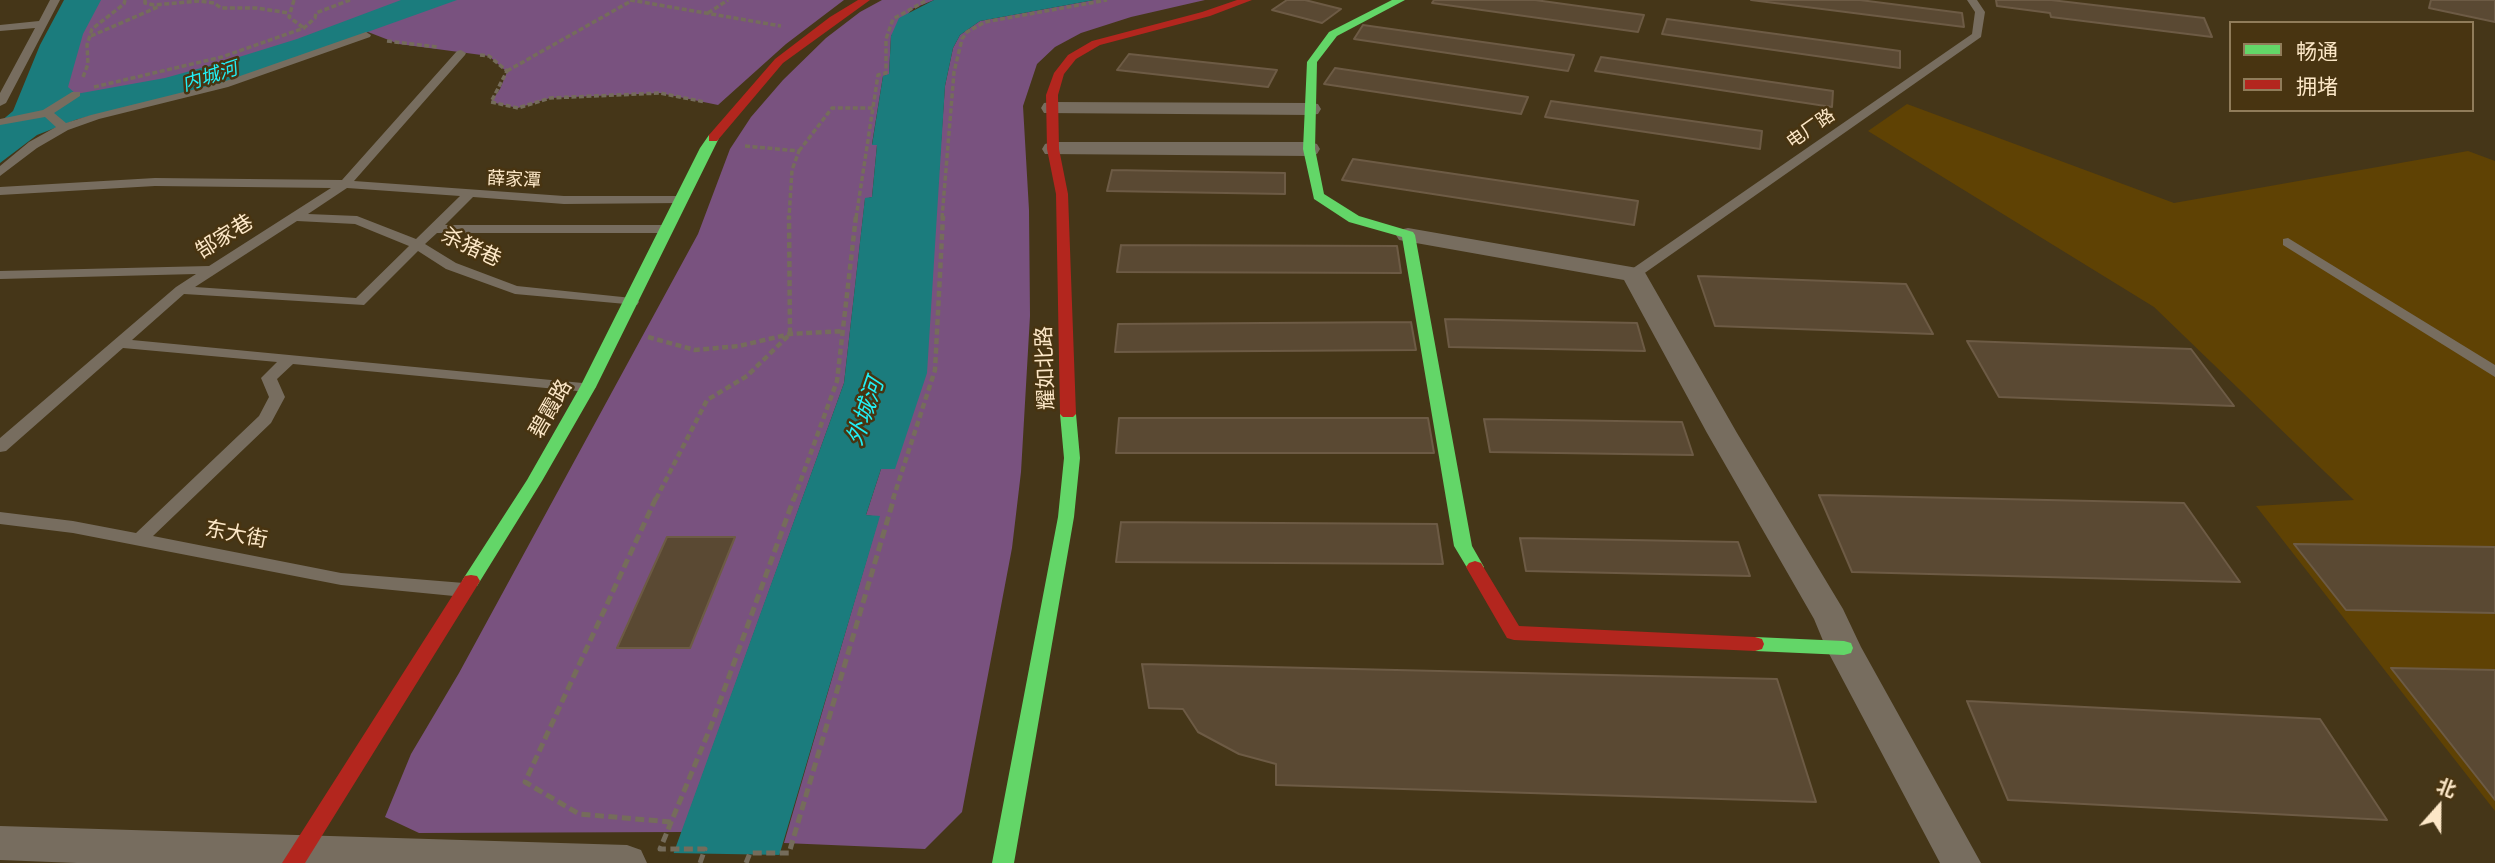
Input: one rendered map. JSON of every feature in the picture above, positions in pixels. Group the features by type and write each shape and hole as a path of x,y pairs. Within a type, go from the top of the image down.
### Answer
{"street":[{"name":"碧霞路","path":"297,858 534,481 619,328 710,143 779,61 865,0"},
{"name":"耀如北路","path":"1003,863 1066,517 1072,458 1067,405 1062,194 1053,149 1052,96 1059,73 1072,57 1097,43 1125,33 1206,14 1247,0"},
{"path":"1400,0 1334,34 1312,62 1309,149 1318,196 1354,219 1408,235 1634,274 1721,433 1831,618 1844,648 1961,863"},
{"path":"1052,108 1310,109"},
{"path":"1053,149 1309,149"},
{"path":"1408,235 1463,546 1514,633 1844,648"},
{"path":"0,843 297,858 567,862 644,856"}],"lane":[{"path":"0,103 55,0"},
{"name":"电厂路","path":"1634,274 1977,35 1980,12 1972,0"},
{"path":"0,28 40,24"},
{"path":"0,172 33,145 65,128 95,117 224,85 366,35"},
{"name":"郜家巷","path":"0,447 181,290 345,184 461,53"},
{"path":"0,122 47,113 76,94"},
{"path":"47,113 65,128"},
{"name":"薛家潭","path":"0,191 155,182 345,184 564,200 681,199"},
{"path":"181,290 359,302 468,195"},
{"name":"杀猪巷","path":"296,218 357,220 419,246 451,266 515,290 632,302"},
{"path":"436,229 666,229"},
{"path":"2288,242 2495,372"},
{"path":"0,275 210,270"},
{"path":"121,343 588,387"},
{"path":"140,539 265,419 277,397 269,379 288,360"},
{"name":"东大街","path":"0,518 73,527 341,579 465,590"}],"path":[{"path":"81,82 88,64 87,45 92,29 124,4 125,0"},
{"path":"145,0 145,3 154,5 199,1 214,3 221,8 256,8 289,13"},
{"path":"90,36 174,0"},
{"path":"294,0 289,17 304,28"},
{"path":"87,86 96,87 185,67 304,28 315,18 316,13 350,0"},
{"path":"738,107 660,93 550,98 518,108 491,102 507,71 631,0 815,33"},
{"path":"707,13 728,0"},
{"path":"644,856 671,822 710,726 837,382 853,259 857,198 878,75 886,74 886,39 893,19 927,0"},
{"path":"746,863 750,853 789,853 889,513 935,370 944,187 954,72 959,47 967,32 985,22 1107,0"},
{"path":"366,35 399,44 489,56 507,71"},
{"path":"671,822 579,814 525,782 646,516 706,400 747,376 790,334 789,209 792,170 799,151 832,108 873,108"},
{"path":"710,143 799,151"},
{"path":"619,328 695,350 739,346 790,334 843,331"},
{"path":"644,856 705,849 700,863"}],"shaded area":[{"path":"79,0 844,0 786,44 718,105 660,93 550,98 518,108 491,102 507,72 489,56 399,44 368,32 292,59 78,119 48,76"},
{"path":"882,0 934,0 912,9 891,36 889,75 883,76 872,144 877,145 872,197 865,199 844,383 682,832 419,833 385,817 411,754 459,673 698,234 730,149 751,117 783,80 826,38 860,12"},
{"path":"1094,0 1205,0 1131,17 1081,33 1055,47 1037,64 1023,106 1029,210 1030,316 1021,472 1012,548 962,812 925,849 784,843 879,517 866,515 881,469 938,185 945,86 953,48 960,35 980,21"},
{"path":"1907,104 2174,203 2468,151 2495,161 2495,811 2256,506 2354,500 2154,307 1868,131"}],"water":[{"name":"内城河","path":"64,0 101,0 83,34 68,87 76,94 165,78 223,62 297,39 401,0 457,0 225,83 78,119 37,135 0,163 0,122 13,111 40,45"},
{"name":"外城河","path":"934,0 1094,0 980,21 960,35 953,48 945,86 927,373 895,469 881,469 866,515 880,516 777,863 670,863 844,383 865,198 872,197 877,145 872,145 883,76 889,74 891,36 899,18"}],"pier":[{"path":"670,853 783,855 781,863 667,863"}],"building":[{"path":"1287,0 1305,0 1341,9 1322,23 1272,10"},
{"path":"1434,0 1535,0 1644,15 1638,32 1432,3"},
{"path":"1751,0 1860,0 1962,13 1964,27"},
{"path":"1996,0 2051,0 2204,18 2212,37 2051,17 2050,13 1997,6"},
{"path":"2431,0 2495,0 2495,22 2429,8"},
{"path":"1667,19 1900,51 1900,68 1662,34"},
{"path":"1363,25 1574,55 1568,71 1354,39"},
{"path":"1129,54 1277,70 1268,87 1117,70"},
{"path":"1601,57 1833,91 1832,107 1595,71"},
{"path":"1335,68 1528,97 1521,114 1324,84"},
{"path":"1551,101 1762,131 1760,149 1545,117"},
{"path":"1353,159 1638,201 1634,225 1342,180"},
{"path":"1112,170 1285,173 1285,194 1107,191"},
{"path":"1121,245 1397,246 1401,273 1117,272"},
{"path":"1698,276 1906,284 1933,334 1715,326"},
{"path":"1445,319 1637,323 1645,351 1449,347"},
{"path":"1411,322 1416,350 1115,352 1118,324"},
{"path":"1967,341 2191,349 2234,406 1999,397"},
{"path":"1119,418 1428,418 1434,453 1116,453"},
{"path":"1484,419 1682,422 1693,455 1490,452"},
{"path":"1819,495 2184,503 2240,582 1852,572"},
{"path":"1121,522 1437,524 1443,564 1116,562"},
{"path":"667,537 735,537 690,648 617,648"},
{"path":"1520,538 1738,542 1750,576 1526,571"},
{"path":"2294,544 2495,547 2495,613 2346,610"},
{"path":"1142,664 1777,679 1816,802 1276,785 1276,764 1239,754 1198,732 1183,709 1149,708"},
{"path":"2391,668 2495,670 2495,800"},
{"path":"1967,701 2320,719 2387,820 2008,800"}],"traffic: fast":[{"path":"1400,0 1333,34 1312,62 1309,149 1318,196 1354,219 1408,235 1463,546 1475,567"},
{"path":"471,581 534,481 588,387 713,138"},
{"path":"1003,863 1066,517 1072,458 1068,414"},
{"path":"1755,644 1844,648"}],"traffic: jam":[{"path":"713,138 779,61 834,19 865,0"},
{"path":"1068,414 1062,194 1053,149 1052,95 1059,73 1072,57 1096,43 1206,14 1247,0"},
{"path":"1475,567 1514,633 1755,644"},
{"path":"293,863 471,581"}]}
